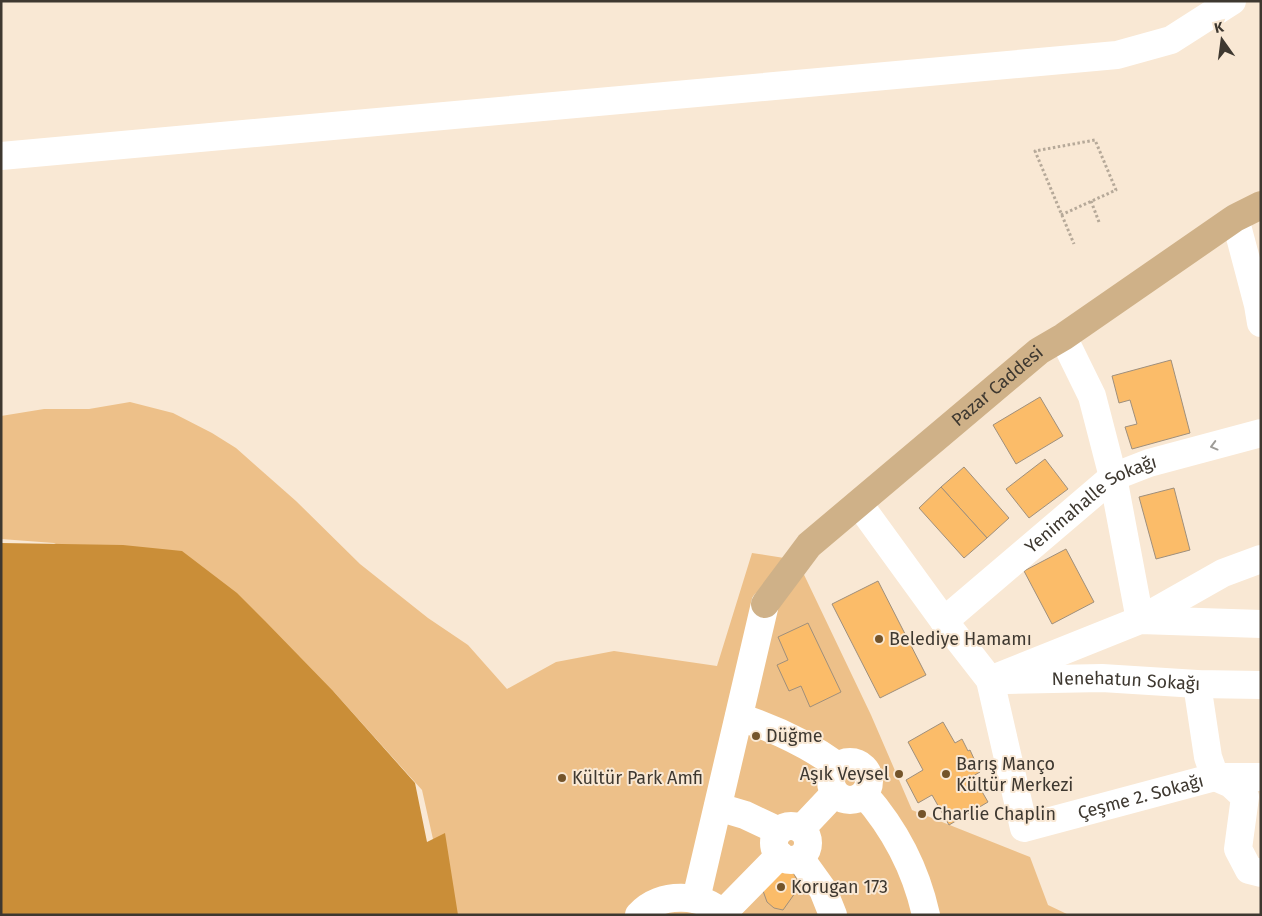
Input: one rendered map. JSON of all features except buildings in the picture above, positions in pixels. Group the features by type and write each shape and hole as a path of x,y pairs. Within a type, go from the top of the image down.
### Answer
{"main road":[{"name":"Pazar Caddesi","path":"764,604 809,545 1039,351 1063,337 1235,218 1261,206"}],"street":[{"path":"1,156 1118,55 1171,40 1232,1"},
{"path":"1235,218 1261,323"},
{"path":"1063,337 1092,396 1114,477 1140,620"},
{"name":"Yenimahalle Sokağı","path":"944,621 1114,477 1149,463 1261,433"},
{"path":"859,504 944,621 990,680 1140,620 1223,573 1261,559"},
{"path":"696,899 764,604"},
{"path":"1140,620 1261,624"},
{"name":"Nenehatun Sokağı","path":"990,680 1102,678 1198,684 1261,685"},
{"name":"Çeşme 2. Sokağı","path":"990,680 1024,828 1215,777 1261,777"},
{"path":"1198,684 1208,757 1215,777 1231,784 1245,797 1238,850 1249,870 1261,873"},
{"path":"738,717 792,740 838,766"},
{"path":"843,762 855,762 866,770 869,782 864,794 859,798 846,800 835,793 832,788 831,776 838,766 843,762"},
{"path":"639,915 661,901 681,897 696,899 720,910 724,914 835,793"},
{"path":"864,794 878,810 895,836 919,890 926,915"},
{"path":"718,807 745,815 790,843 823,890 833,915"}],"path":[{"path":"1062,214 1116,190 1095,140 1035,151 1074,244"},
{"path":"1091,202 1100,222"}],"shaded area":[{"path":"130,402 173,413 236,448 296,501 360,564 428,618 468,645 507,689 556,662 614,651 717,666 752,553 797,560 871,715 912,810 1030,857 1048,905 1069,915 450,915 422,790 334,692 54,543 1,539 1,416 44,409 89,409"},
{"path":"1,543 123,545 182,551 237,593 334,692 415,783 427,842 445,833 458,915 1,915"}],"place":[{"name":"Belediye Hamamı","path":"879,639"},
{"name":"Düğme","path":"756,736"},
{"name":"Aşık Veysel","path":"899,774"},
{"name":"Barış Manço Kültür Merkezi","path":"946,774"},
{"name":"Kültür Park Amfi","path":"562,778"},
{"name":"Charlie Chaplin","path":"922,814"},
{"name":"Korugan 173","path":"781,887"}]}
